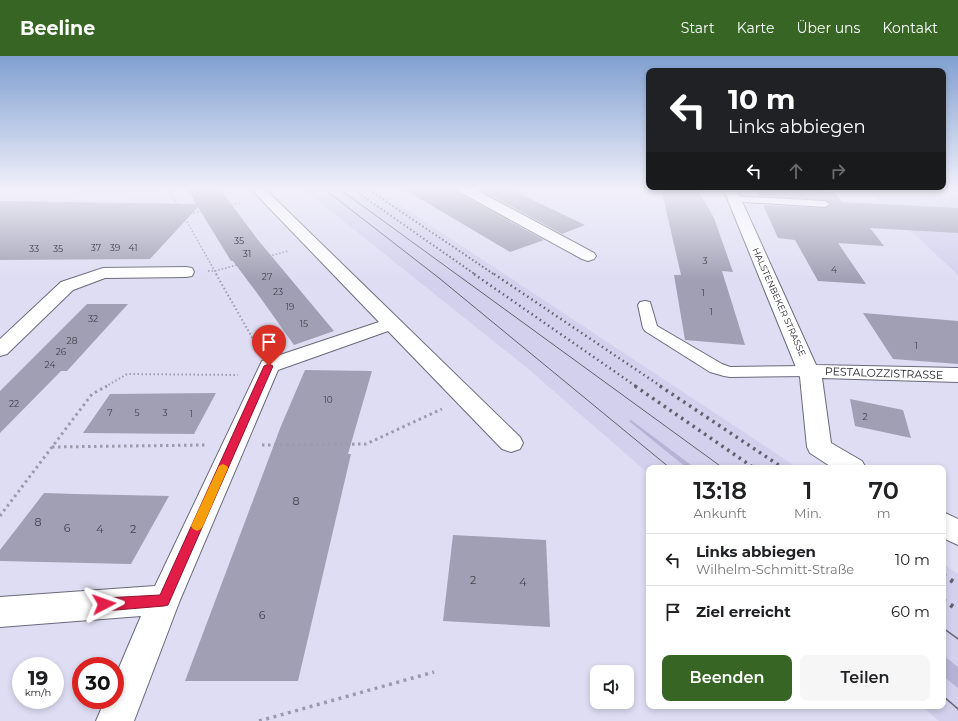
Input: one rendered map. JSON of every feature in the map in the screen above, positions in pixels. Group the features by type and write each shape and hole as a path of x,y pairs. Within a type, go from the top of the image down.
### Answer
{"street":[{"path":"287,219 511,444"},
{"path":"520,219 588,256"},
{"name":"HALSTENBEKER STRASSE","path":"742,219 812,377 819,447 848,465"},
{"path":"0,350 66,286 103,273 186,272"},
{"path":"115,721 164,600 267,371 391,324"},
{"name":"PESTALOZZISTRASSE","path":"809,371 958,375"},
{"path":"946,526 958,533"},
{"path":"0,612 164,600"}],"lane":[{"path":"645,305 650,328 716,368 730,372 809,371"}],"path":[{"path":"51,223 151,222 165,219"},
{"path":"0,516 92,394 127,374 267,371 186,219"},
{"path":"186,272 215,271 312,245"},
{"path":"260,721 434,672"}],"shaded area":[{"path":"341,219 421,219 793,465 646,465 646,471 526,367"},
{"path":"898,219 958,219 958,275"},
{"path":"631,420 691,465 683,465 629,421"},
{"path":"946,566 958,574 958,721 939,721 925,709 946,709"},
{"path":"946,657 958,667 958,688 946,678"}],"building":[{"path":"0,219 187,219 150,259 0,260"},
{"path":"205,219 242,219 334,331 294,345 233,261 231,261"},
{"path":"454,219 506,219 544,240 510,252"},
{"path":"534,219 573,219 585,225 562,234"},
{"path":"668,219 714,219 733,272 722,271 745,345 685,340 674,275 681,275"},
{"path":"769,219 958,219 958,233 870,228 884,246 838,243 866,284 818,281 795,240 778,238"},
{"path":"87,304 128,304 67,371 61,371 0,433 0,391"},
{"path":"863,313 958,321 958,364 893,359"},
{"path":"305,370 372,371 348,454 351,454 298,681 185,681 281,426"},
{"path":"216,393 194,434 83,433 110,394"},
{"path":"850,399 903,410 911,438 855,426"},
{"path":"44,493 169,496 131,564 0,561 0,550"},
{"path":"453,535 546,540 550,627 443,621"}],"tram line":[{"path":"363,219 439,278 666,465"},
{"path":"381,219 719,465"},
{"path":"946,630 958,639"},
{"path":"946,699 958,709"}],"railway":[{"path":"396,219 476,275"},
{"path":"412,219 495,275"},
{"path":"474,274 637,387"},
{"path":"494,274 662,387"},
{"path":"635,386 750,465"},
{"path":"660,386 778,465"},
{"path":"946,577 958,585"},
{"path":"946,602 958,610"}],"slow traffic":[{"path":"197,526 223,468"}],"route":[{"path":"104,604 164,600 269,366"}]}
